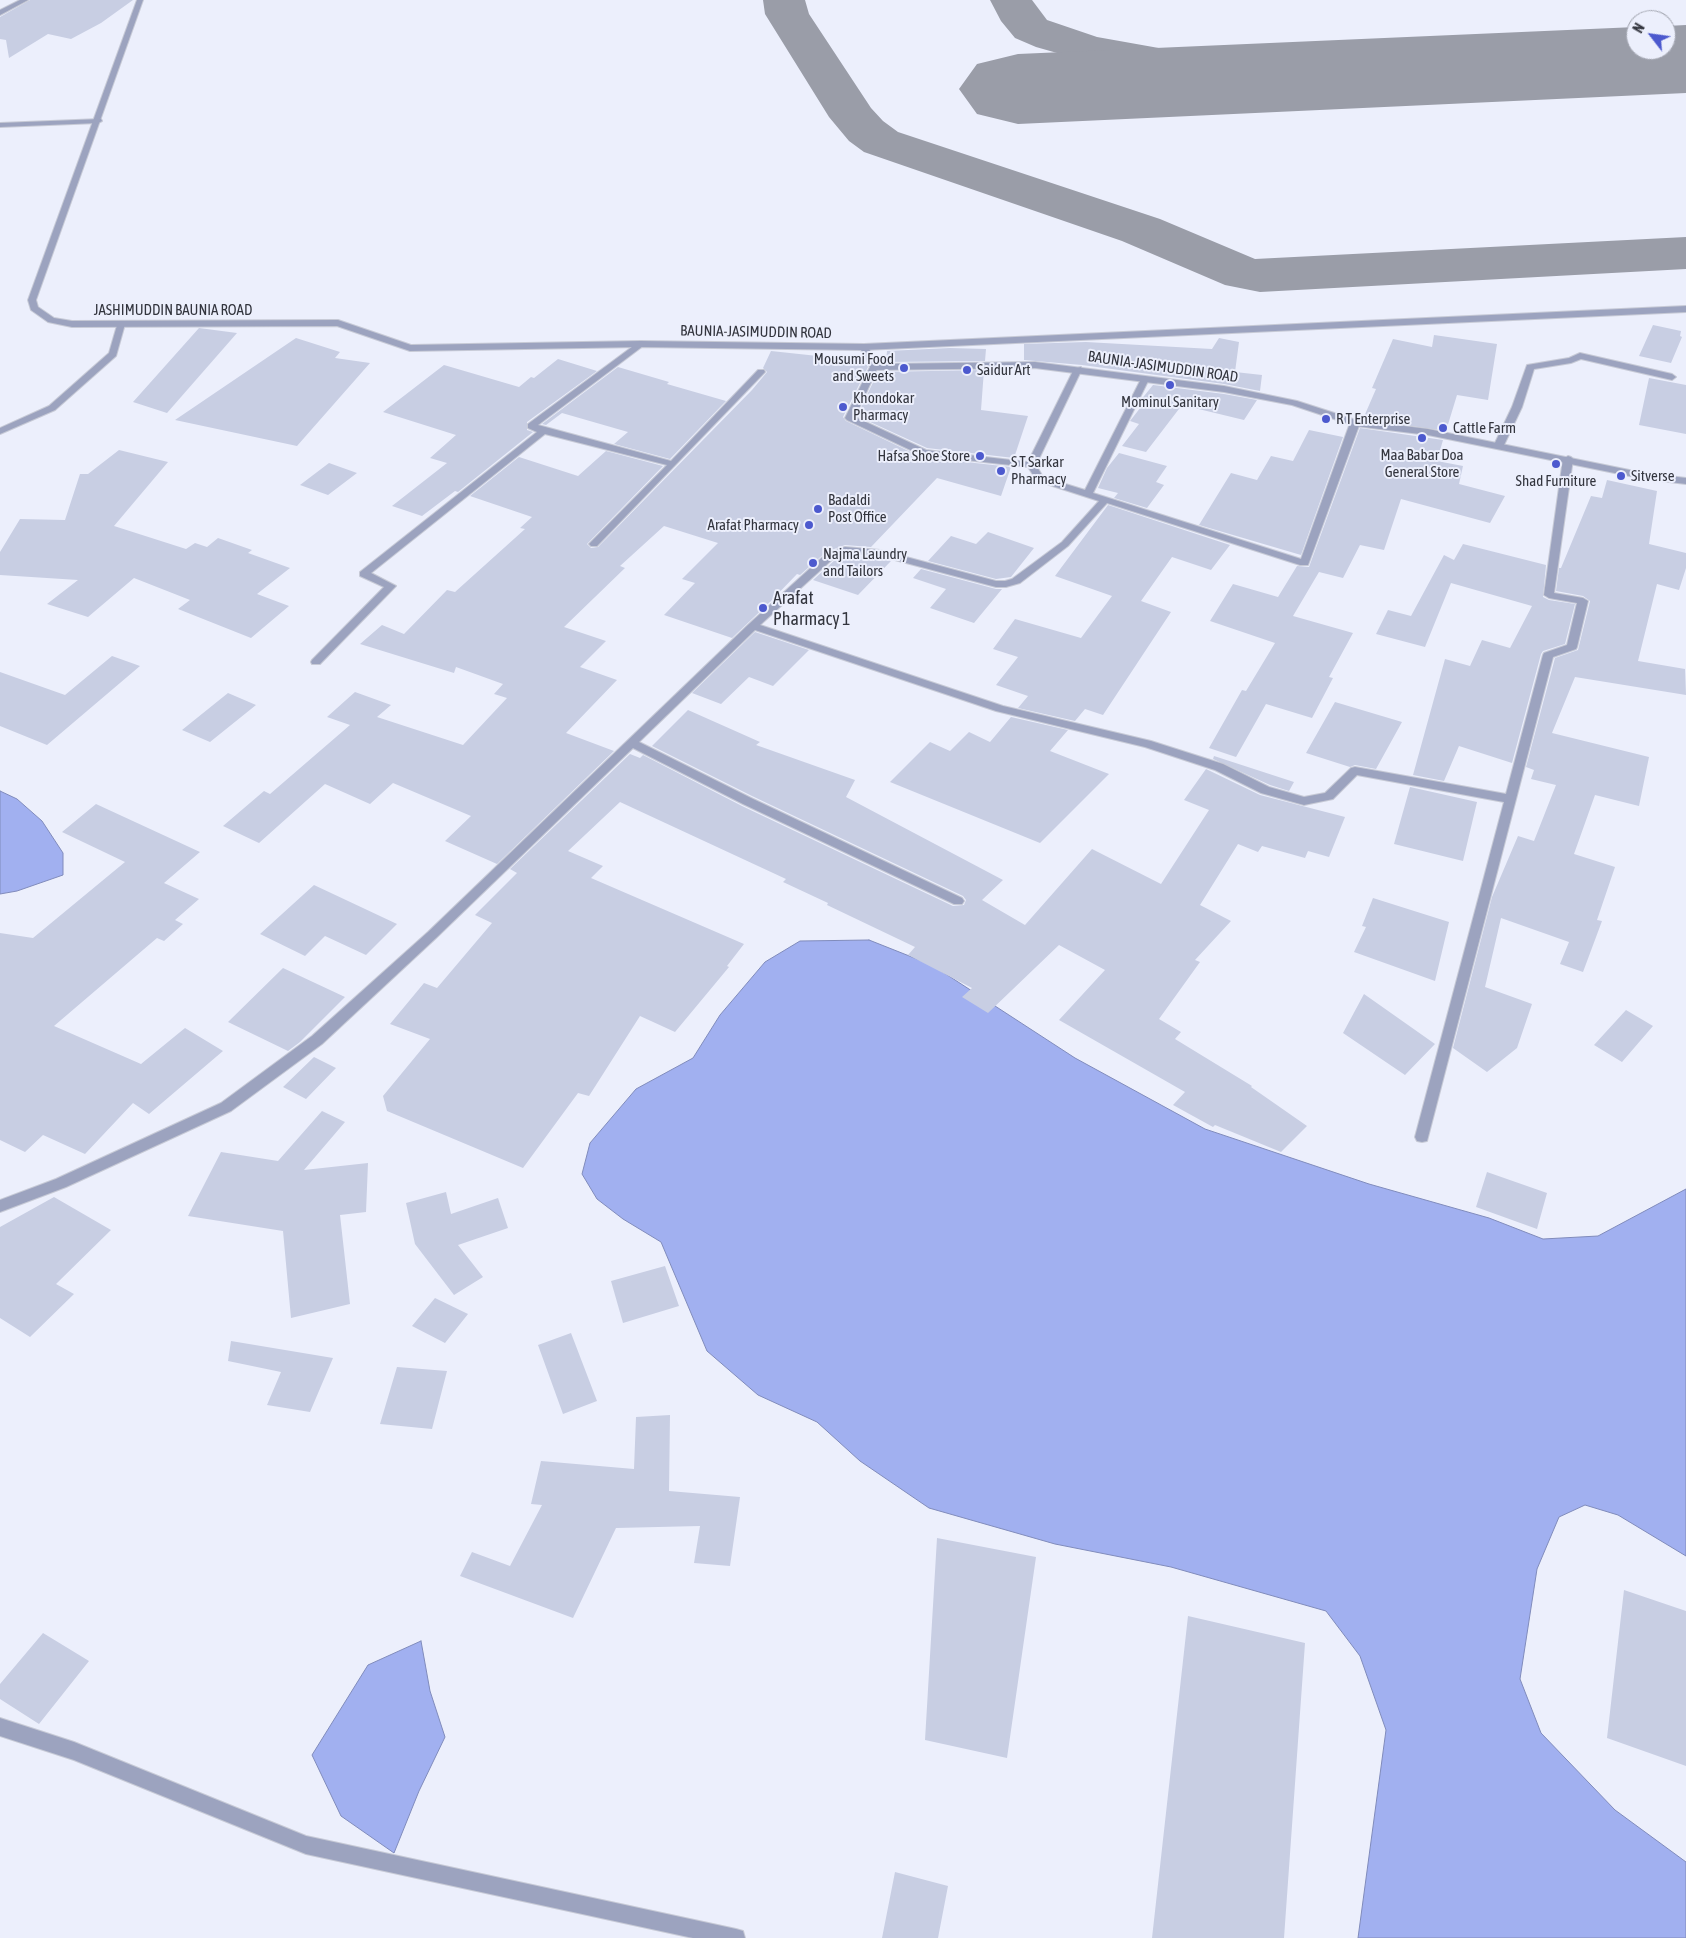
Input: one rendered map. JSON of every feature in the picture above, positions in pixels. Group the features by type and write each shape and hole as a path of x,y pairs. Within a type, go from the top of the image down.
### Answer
{"street":[{"path":"0,13 25,0"},
{"name":"JASHIMUDDIN BAUNIA ROAD","path":"140,0 32,300 34,308 40,314 52,320 72,324 338,323 410,348 640,344"},
{"path":"0,125 98,121"},
{"name":"BAUNIA-JASIMUDDIN ROAD","path":"640,344 864,347 1686,309"},
{"path":"0,431 43,413 66,396 112,354 121,324"},
{"path":"640,344 531,426 543,431 673,464"},
{"path":"864,347 874,367 850,418 924,453 1031,465"},
{"path":"1499,445 1517,408 1530,367 1572,360 1580,356 1672,377"},
{"name":"BAUNIA-JASIMUDDIN ROAD","path":"874,367 1035,365 1224,389 1285,402 1355,423 1428,432 1644,476 1686,481"},
{"path":"1031,465 1078,369"},
{"path":"594,544 761,372"},
{"path":"1087,494 1145,379"},
{"path":"1031,465 1040,479 1304,563 1355,423"},
{"path":"316,662 391,586 364,574 543,431"},
{"path":"1422,1137 1548,655 1572,647 1583,601 1549,595 1568,459"},
{"path":"0,1206 61,1183 226,1107 317,1040 432,935 754,626 831,555 845,550 880,553 996,584 1006,584 1016,581 1065,544 1104,500"},
{"path":"754,626 1000,709 1148,744 1219,768 1265,790 1304,801 1329,796 1355,772 1510,799"},
{"path":"632,743 747,801 958,902"},
{"path":"0,1727 74,1750 306,1845 736,1938"}],"water":[{"path":"0,791 17,799 42,821 63,853 63,875 17,891 0,894"},
{"path":"869,940 932,965 1075,1058 1205,1129 1369,1184 1489,1218 1543,1239 1598,1236 1686,1189 1686,1556 1618,1515 1585,1505 1559,1517 1537,1569 1520,1679 1541,1733 1615,1810 1686,1862 1686,1938 1358,1938 1386,1730 1360,1656 1326,1611 1171,1567 1055,1544 929,1508 860,1461 817,1422 758,1395 707,1351 661,1242 623,1219 597,1199 582,1174 590,1143 636,1089 693,1058 720,1015 765,962 800,941"},
{"path":"421,1641 430,1691 445,1737 419,1791 394,1853 341,1816 312,1755 368,1665"}],"building":[{"path":"30,0 133,0 101,23 71,39 48,34 9,58 6,40 0,39 0,17"},
{"path":"1653,325 1681,331 1680,336 1682,337 1671,363 1639,356"},
{"path":"199,328 237,333 167,413 133,402"},
{"path":"1434,335 1497,344 1488,400 1457,395 1446,431 1363,419 1376,389 1372,388 1393,339 1432,347"},
{"path":"296,338 340,352 335,358 370,363 297,446 175,420"},
{"path":"1219,338 1239,342 1235,372 1262,375 1260,391 1224,384 1082,365 1024,360 1024,344 1086,342 1212,349"},
{"path":"950,348 986,349 985,361 886,362 887,351"},
{"path":"771,351 827,357 866,364 868,367 843,417 846,421 921,457 1011,467 1001,496 937,478 871,547 845,545 826,552 800,575 797,574 732,638 664,615 695,583 682,579 718,543 664,526 620,566 625,568 564,627 606,641 580,667 617,680 566,733 614,751 497,864 445,841 471,816 393,783 370,804 325,784 259,843 223,826 264,791 270,794 350,725 327,717 355,692 391,705 377,717 463,745 507,698 494,694 503,684 456,667 454,673 360,644 382,625 404,634 447,590 455,592 525,529 520,528 532,517 470,496 519,457 578,476 606,451 663,466 587,544 591,548 598,547 752,390 767,372 763,368"},
{"path":"558,359 597,371 527,422 527,430 533,432 458,492 455,491 422,516 392,506 447,463 430,458 456,435 383,412 444,365 519,387"},
{"path":"618,367 669,382 667,384 726,401 670,459 614,444 628,432 562,413 546,425 542,424"},
{"path":"984,370 981,410 1028,416 1014,458 927,448 857,416 878,372"},
{"path":"1649,378 1686,385 1686,434 1639,425"},
{"path":"1153,385 1257,400 1244,420 1182,405 1146,452 1122,446 1139,424 1130,421 1144,403 1140,401"},
{"path":"1360,428 1443,440 1437,461 1463,466 1459,484 1505,496 1490,523 1401,499 1384,550 1360,545 1343,578 1319,572 1293,616 1353,633 1329,677 1333,678 1312,718 1266,704 1236,757 1209,748 1242,690 1246,691 1275,643 1210,621 1233,584 1278,597 1297,566 1309,567"},
{"path":"1309,430 1343,437 1301,555 1199,525 1231,473 1257,480 1271,456 1293,461"},
{"path":"119,450 168,462 114,526 186,549 195,543 207,547 218,538 252,550 248,553 290,568 257,594 289,606 251,638 178,609 190,600 134,578 88,617 47,604 78,580 0,575 0,552 20,519 65,520 80,474 88,474"},
{"path":"1119,453 1167,466 1156,482 1164,485 1147,508 1114,498 1118,493 1098,488 1107,468"},
{"path":"329,463 357,473 328,495 300,485"},
{"path":"1607,480 1657,491 1649,544 1686,553 1686,568 1679,590 1657,584 1638,661 1685,669 1686,695 1575,677 1552,733 1649,757 1639,806 1595,795 1574,854 1615,867 1597,920 1602,921 1583,972 1560,964 1569,942 1501,918 1485,987 1532,1004 1517,1048 1487,1072 1453,1048 1492,897 1518,836 1534,841 1556,785 1531,779 1534,770 1526,767 1555,658 1578,650 1590,601 1583,596 1556,591 1559,568 1561,568 1591,496 1602,498"},
{"path":"1108,505 1230,545 1211,570 1172,557 1141,601 1171,612 1103,715 1085,709 1075,721 1018,708 1028,696 996,685 1018,657 993,649 1015,619 1081,638 1112,596 1055,576"},
{"path":"988,532 1034,548 1011,577 996,579 928,561 951,536 976,544"},
{"path":"1463,544 1546,565 1543,597 1549,600 1575,604 1565,644 1543,651 1541,654 1512,763 1459,746 1444,781 1413,775 1445,659 1470,666 1482,640 1510,648 1532,606 1451,583 1425,647 1376,634 1388,610 1411,616 1444,555 1454,560"},
{"path":"846,555 880,558 891,561 858,595 813,580 836,559"},
{"path":"921,569 1002,589 974,623 930,608 946,589 913,578"},
{"path":"755,632 809,650 773,686 749,677 721,704 692,693"},
{"path":"112,656 140,666 47,745 0,726 0,672 65,695"},
{"path":"228,693 256,705 210,742 182,730"},
{"path":"1335,702 1402,722 1376,769 1355,765 1350,767 1306,753"},
{"path":"688,710 760,742 756,745 855,780 846,797 1003,880 982,900 1025,925 1092,849 1161,884 1209,810 1184,800 1206,769 1260,795 1345,817 1329,857 1308,851 1305,858 1262,846 1258,852 1238,844 1200,905 1231,921 1195,960 1200,962 1159,1019 1181,1032 1175,1039 1252,1086 1307,1126 1281,1152 1215,1125 1213,1127 1173,1105 1185,1092 1059,1020 1105,970 1059,945 988,1013 962,997 972,988 908,955 915,947 783,882 786,879 620,802 568,851 603,866 591,878 744,944 727,966 729,967 675,1032 640,1016 589,1096 578,1093 523,1168 387,1111 383,1096 430,1039 390,1024 424,983 437,988 492,923 475,915 517,873 510,869 630,754 640,758 643,755 742,806 953,906 964,905 966,900 963,896 752,796 652,746"},
{"path":"1011,717 1068,730 1050,751 1109,774 1040,843 890,782 930,742 950,751 969,732 990,742"},
{"path":"1214,756 1294,782 1289,791 1270,785 1213,759"},
{"path":"1410,787 1477,802 1463,861 1394,844"},
{"path":"96,804 200,852 164,883 199,899 175,920 183,924 164,941 157,938 54,1026 141,1064 185,1028 223,1051 149,1114 133,1103 85,1154 43,1135 25,1152 0,1140 0,933 33,938 125,862 62,832"},
{"path":"314,885 397,924 366,955 325,936 305,956 260,934"},
{"path":"1373,898 1449,922 1435,981 1354,952 1366,927 1362,926"},
{"path":"283,968 345,997 300,1042 288,1051 228,1022"},
{"path":"1364,994 1435,1044 1405,1075 1343,1033"},
{"path":"1626,1010 1653,1026 1622,1062 1594,1045"},
{"path":"314,1057 336,1068 306,1099 283,1087"},
{"path":"322,1111 345,1122 304,1170 368,1163 366,1212 340,1215 350,1304 291,1318 283,1231 188,1216 221,1152 278,1161"},
{"path":"1487,1172 1547,1193 1537,1229 1476,1207"},
{"path":"446,1192 451,1214 498,1198 508,1228 458,1245 483,1277 454,1295 415,1244 406,1203"},
{"path":"54,1197 111,1230 56,1284 74,1294 30,1337 0,1318 0,1227"},
{"path":"665,1266 679,1306 623,1323 611,1281"},
{"path":"435,1298 468,1314 445,1343 412,1326"},
{"path":"571,1333 597,1401 563,1414 538,1345"},
{"path":"231,1341 333,1358 310,1412 267,1405 281,1372 228,1361"},
{"path":"397,1367 447,1371 432,1429 380,1424"},
{"path":"670,1415 669,1491 740,1497 730,1566 694,1563 700,1526 616,1528 573,1618 460,1576 472,1552 510,1566 542,1505 531,1504 541,1461 634,1469 636,1417"},
{"path":"937,1538 1036,1557 1007,1758 925,1740"},
{"path":"1624,1590 1686,1611 1686,1766 1607,1738"},
{"path":"1188,1616 1305,1643 1284,1938 1152,1938"},
{"path":"43,1633 89,1661 39,1724 0,1699 0,1684"},
{"path":"895,1872 948,1886 938,1938 882,1938"}],"taxiway":[{"path":"784,0 787,14 853,117 866,131 881,142 1141,230 1244,274 1260,276 1686,253"},
{"path":"1011,0 1023,21 1031,29 1052,38 1089,49 1198,69 1305,76"}],"runway":[{"path":"1018,89 1686,59"}],"place":[{"name":"Mousumi Food and Sweets","path":"904,368"},
{"name":"Saidur Art","path":"967,370"},
{"name":"Mominul Sanitary","path":"1170,385"},
{"name":"Khondokar Pharmacy","path":"843,407"},
{"name":"R T Enterprise","path":"1326,419"},
{"name":"Cattle Farm","path":"1443,428"},
{"name":"Maa Babar Doa General Store","path":"1422,438"},
{"name":"Hafsa Shoe Store","path":"980,456"},
{"name":"Shad Furniture","path":"1556,464"},
{"name":"S T Sarkar Pharmacy","path":"1001,471"},
{"name":"Sitverse","path":"1621,476"},
{"name":"Badaldi Post Office","path":"818,509"},
{"name":"Arafat Pharmacy","path":"809,525"},
{"name":"Najma Laundry and Tailors","path":"813,563"},
{"name":"Arafat Pharmacy 1","path":"763,608"}]}
